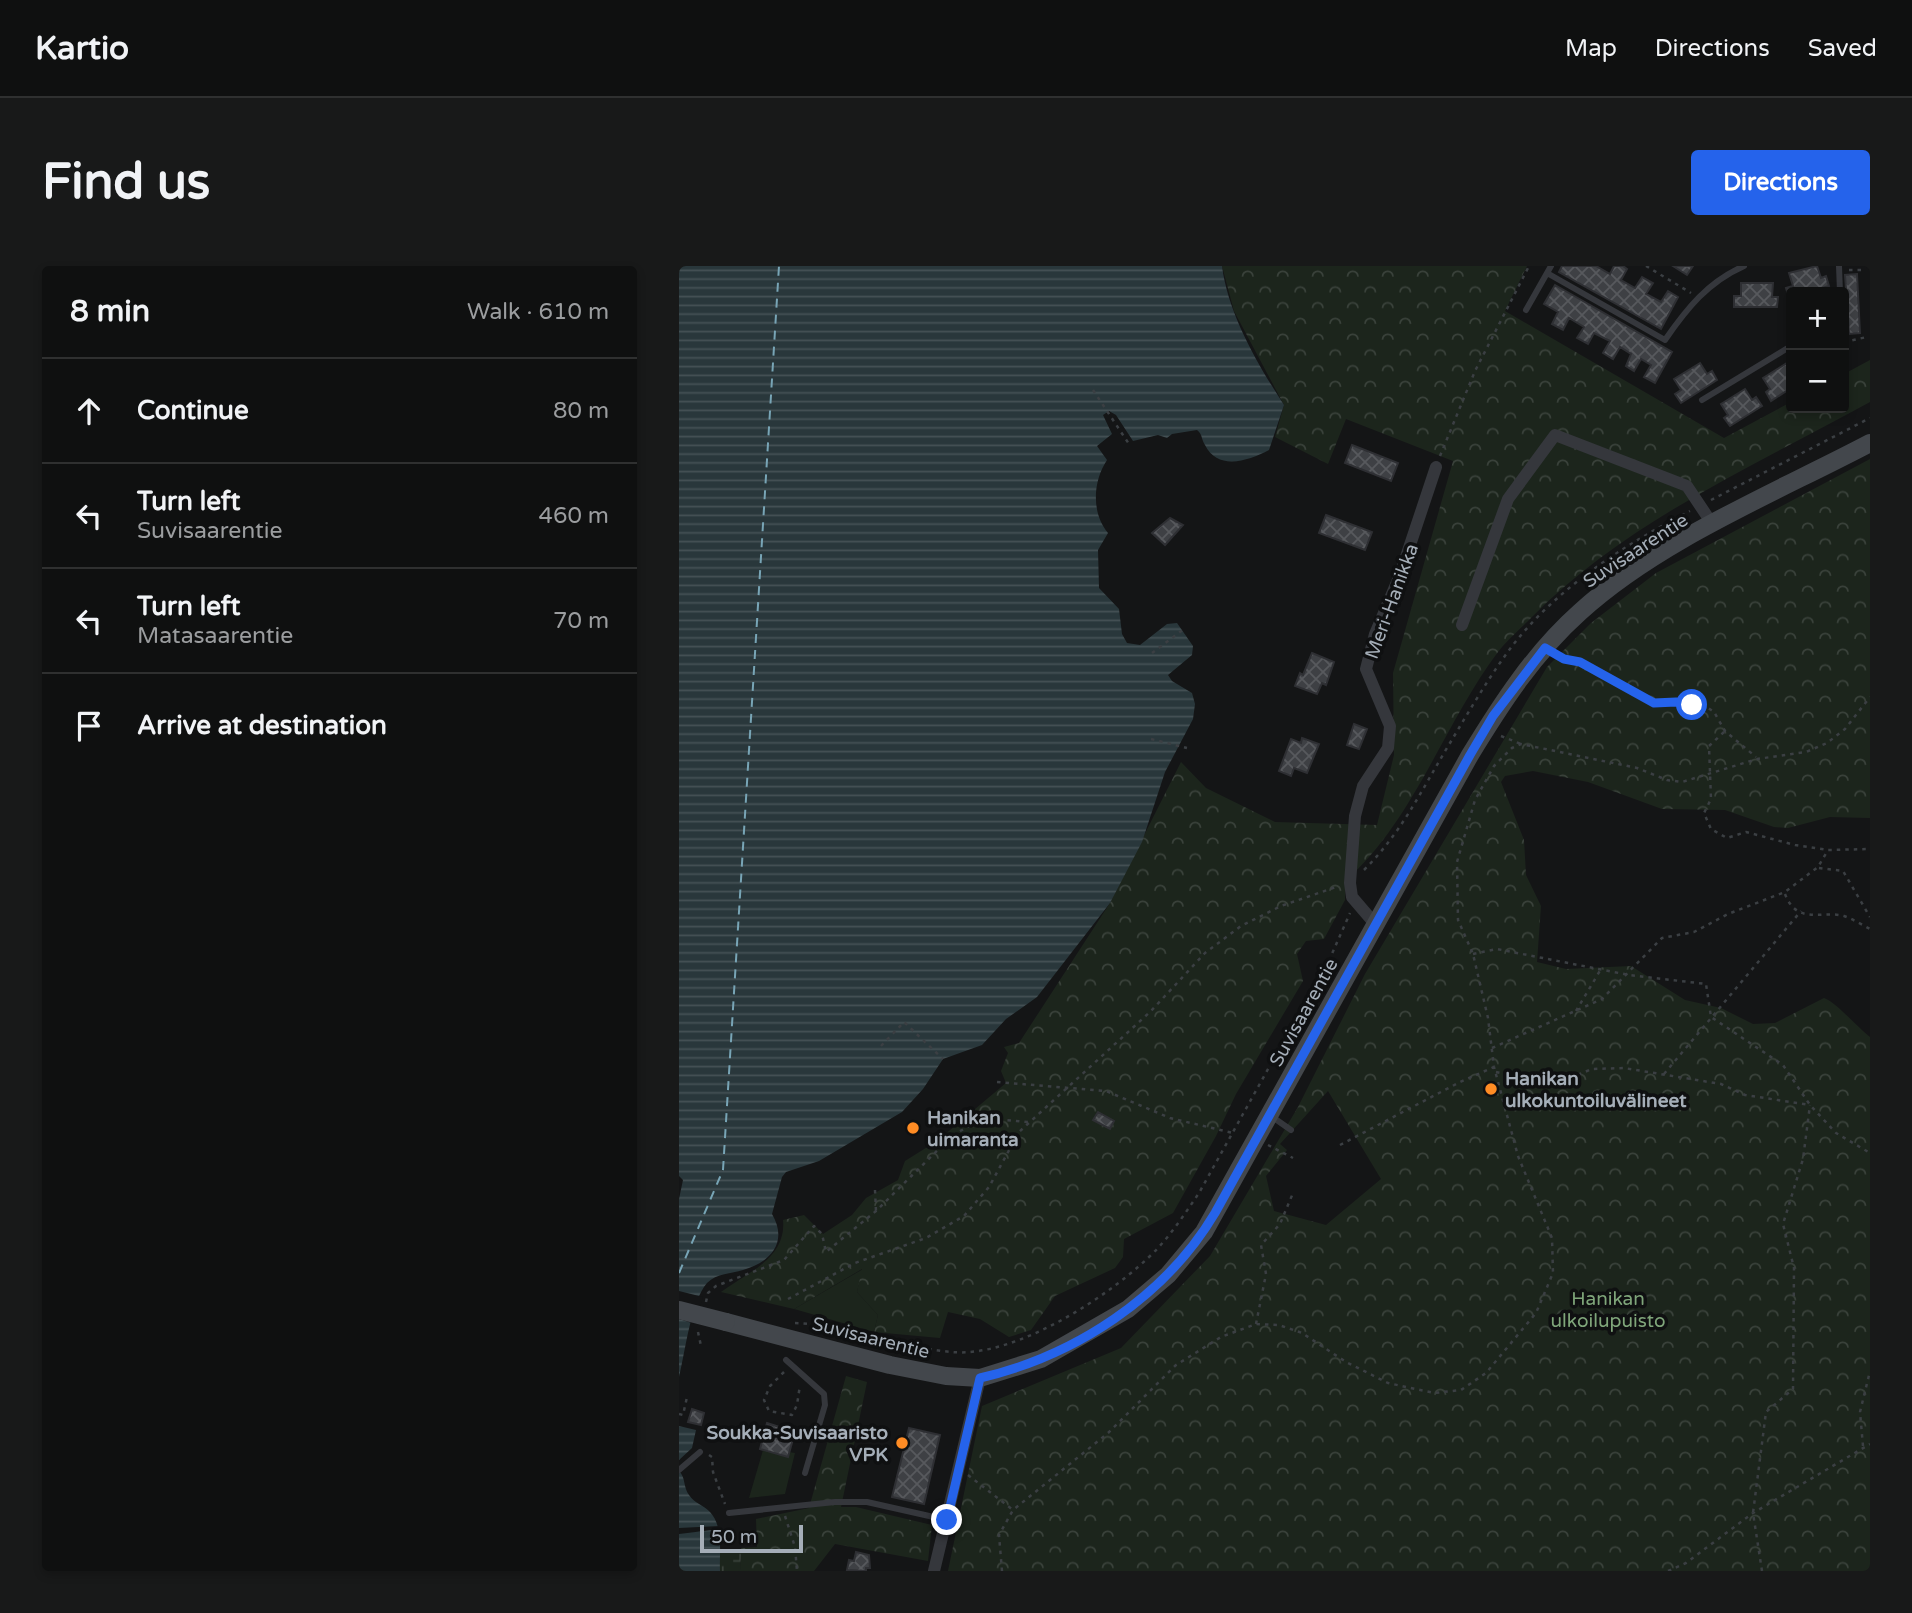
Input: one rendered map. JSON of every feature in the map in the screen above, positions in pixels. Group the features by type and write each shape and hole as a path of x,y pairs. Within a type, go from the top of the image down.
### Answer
{"street":[{"path":"1462,625 1508,499 1555,435 1687,486 1713,525"},
{"name":"Suvisaarentie","path":"679,1310 890,1365 963,1378 980,1378 1041,1359 1105,1323 1152,1290 1180,1264 1204,1232 1485,730 1545,648 1602,594 1647,562 1870,443"},
{"name":"Meri-Hanikka","path":"1352,897 1350,883 1355,816 1363,786 1388,748 1390,726 1366,669 1375,634 1400,575 1436,467"},
{"path":"1352,897 1376,925"},
{"path":"934,1571 980,1378"}],"lane":[{"path":"1526,310 1549,270 1665,340 1698,296 1728,273 1744,266"},
{"path":"1839,268 1840,287"},
{"path":"1702,400 1786,349"},
{"path":"1269,1115 1291,1130"},
{"path":"789,1362 824,1394 825,1405 805,1473"},
{"path":"679,1470 701,1452"},
{"path":"729,1513 867,1502 947,1520"}],"path":[{"path":"1436,467 1475,371 1529,266"},
{"path":"1646,266 1698,296"},
{"path":"1839,268 1864,270"},
{"path":"1849,341 1867,337"},
{"path":"1093,390 1129,444"},
{"path":"788,1299 855,1263 926,1238 964,1216 989,1187 1019,1132 1028,1122 1070,1088 1151,1011 1205,953 1232,933 1281,906 1350,883 1400,831 1430,775 1508,651 1559,597"},
{"path":"1152,653 1184,629"},
{"path":"1545,648 1564,659 1580,662 1654,703 1704,705 1714,712 1725,731 1757,759"},
{"path":"1485,730 1521,744 1637,768 1667,780 1682,782 1757,759 1806,752 1827,743 1845,729 1870,697"},
{"path":"1725,731 1709,746 1711,799 1705,813 1711,828 1727,838 1746,832 1828,850 1870,849"},
{"path":"1151,739 1187,748"},
{"path":"1002,1571 999,1535 1013,1510 1108,1433 1176,1365 1221,1336 1256,1324 1279,1325 1301,1333 1346,1362 1408,1390 1434,1393 1461,1390 1495,1364 1536,1313 1553,1273 1552,1238 1518,1156 1495,1070 1473,954 1458,920 1457,862 1475,800 1494,766 1512,748 1521,744"},
{"path":"1492,1048 1602,999 1629,975 1661,939 1694,932 1728,914 1785,892 1818,867 1828,850"},
{"path":"1818,867 1843,871 1870,916"},
{"path":"1785,892 1788,902 1801,911 1817,917 1842,915 1870,929"},
{"path":"787,1322 827,1325 873,1338 952,1352 1009,1345 1031,1337 1084,1305 1157,1249 1199,1193 1331,956 1348,922 1352,897"},
{"path":"1664,1074 1801,911"},
{"path":"1473,954 1497,949 1629,975 1706,984 1711,1017 1783,1065 1810,1105 1836,1133 1870,1153"},
{"path":"1576,1012 1601,969"},
{"path":"881,1046 904,1022 943,1059"},
{"path":"1340,1145 1449,1087 1495,1070 1555,1084 1592,1069 1624,1068 1721,1084 1745,1095 1810,1105"},
{"path":"997,1082 1106,1091 1170,1118 1233,1132"},
{"path":"1762,1571 1753,1513 1766,1412 1793,1389 1794,1268 1783,1224 1803,1159 1810,1105"},
{"path":"751,1274 785,1260 814,1226 822,1234 826,1252 876,1211 953,1135 985,1118 1028,1122"},
{"path":"1263,1143 1293,1158"},
{"path":"875,1190 876,1211"},
{"path":"1256,1324 1266,1274 1261,1245 1280,1224 1293,1193"},
{"path":"789,1362 766,1394 764,1400 769,1411 787,1416 795,1411 799,1372"},
{"path":"1863,1446 1860,1412 1870,1371"},
{"path":"679,1414 683,1415 687,1397"},
{"path":"1668,1571 1686,1563 1753,1513 1870,1444"},
{"path":"701,1452 712,1457 713,1472 729,1513"},
{"path":"960,1468 1013,1510"},
{"path":"782,1508 795,1547 797,1571"}],"green space":[{"path":"1222,266 1527,266 1505,311 1724,438 1786,405 1786,413 1849,413 1849,371 1870,360 1870,402 1737,473 1649,524 1568,584 1502,648 1478,680 1390,830 1369,857 1345,881 1345,900 1324,939 1306,941 1297,954 1303,981 1236,1094 1173,1213 1124,1239 1123,1257 1115,1268 1055,1296 1031,1330 1009,1337 980,1319 948,1312 940,1338 874,1332 878,1315 857,1292 862,1269 794,1309 721,1292 764,1263 772,1254 783,1233 783,1220 804,1215 823,1234 852,1215 866,1198 898,1180 905,1161 937,1141 1006,1083 1001,1071 1008,1053 1004,1047 1019,1043 1110,903 1181,762 1206,788 1275,822 1377,825 1394,755 1393,673 1453,461 1346,419 1328,464 1275,437 1284,405 1234,311"},
{"name":"Hanikan ulkoilupuisto","path":"1870,459 1870,818 1830,817 1788,828 1774,827 1725,810 1662,809 1588,782 1533,771 1505,776 1501,782 1524,840 1526,875 1541,906 1537,962 1566,969 1631,966 1685,1000 1721,1008 1753,1024 1775,1023 1824,998 1870,1037 1870,1571 948,1571 982,1406 1121,1348 1210,1256 1298,1107 1365,974 1547,667 1591,623 1656,573","holes":["1328,1091 1381,1179 1326,1225 1274,1211 1266,1176 1287,1150 1280,1144"]},
{"path":"863,1269 857,1292 878,1315 874,1332 794,1309"},
{"path":"846,1376 867,1382 841,1507 856,1507 932,1525 928,1561 835,1544 814,1571 740,1571 741,1548 757,1547 756,1519 809,1508"},
{"path":"763,1450 787,1457 789,1452 795,1453 785,1494 749,1498"},
{"path":"679,1553 741,1553 740,1571 679,1571"}],"shaded area":[{"path":"679,266 1222,266 1237,321 1284,405 1269,450 1252,458 1234,461 1225,461 1211,453 1197,430 1172,434 1167,438 1158,435 1133,441 1116,415 1109,411 1103,415 1112,434 1097,446 1107,460 1099,477 1096,497 1099,516 1108,533 1098,550 1099,588 1119,609 1122,634 1127,643 1140,645 1167,624 1177,623 1193,646 1192,655 1168,675 1172,681 1192,693 1195,704 1193,719 1165,772 1142,842 1110,903 1037,997 1006,1019 982,1045 943,1059 923,1089 902,1112 819,1161 786,1172 782,1177 772,1214 778,1233 774,1249 762,1262 711,1280 701,1291 679,1377 679,1199 683,1180 679,1176"},
{"path":"679,1426 696,1430 692,1448 679,1460"},
{"path":"679,1471 689,1495 710,1512 717,1525 720,1571 679,1571"}],"pier":[{"path":"679,1291 703,1297 695,1324 679,1319"},
{"path":"720,1526 720,1529 679,1534 679,1528"}],"building":[{"path":"1562,266 1596,266 1610,274 1614,266 1623,266 1627,269 1621,280 1635,288 1642,277 1653,283 1646,294 1661,302 1668,291 1678,297 1661,329 1559,272"},
{"path":"1673,266 1693,266 1687,275"},
{"path":"1817,266 1821,278 1826,276 1829,286 1790,287 1793,286 1789,273"},
{"path":"1857,274 1860,333 1849,334 1849,287 1846,287 1845,275"},
{"path":"1741,283 1773,283 1772,297 1778,297 1777,307 1734,307 1734,296 1741,296"},
{"path":"1555,285 1672,352 1655,383 1644,377 1651,365 1641,359 1634,371 1626,366 1631,354 1620,347 1613,359 1603,353 1610,341 1594,333 1588,344 1577,338 1584,327 1569,318 1563,330 1552,324 1558,312 1544,304"},
{"path":"1700,363 1707,374 1712,371 1717,380 1681,403 1675,394 1681,390 1674,379"},
{"path":"1786,364 1786,391 1771,401 1766,392 1770,389 1763,378"},
{"path":"1745,389 1752,400 1756,397 1762,406 1730,426 1724,418 1728,415 1721,404"},
{"path":"1352,445 1398,463 1391,481 1345,463"},
{"path":"1326,515 1372,532 1365,550 1319,533"},
{"path":"1170,518 1183,525 1165,545 1152,533"},
{"path":"1312,653 1334,662 1326,685 1322,683 1317,694 1295,686"},
{"path":"1354,724 1367,729 1359,749 1347,745"},
{"path":"1302,738 1319,744 1307,773 1294,768 1291,776 1279,771 1291,739 1301,743"},
{"path":"1098,1112 1114,1121 1110,1129 1093,1120"},
{"path":"692,1409 704,1413 701,1425 688,1422"},
{"path":"767,1423 795,1432 788,1457 760,1449"},
{"path":"909,1428 940,1435 924,1504 892,1497"},
{"path":"856,1552 869,1555 870,1568 866,1568 866,1571 847,1570 849,1560 854,1561"}],"ferry route":[{"path":"679,1273 723,1170 779,266"}],"place":[{"name":"Hanikan ulkokuntoiluvälineet","path":"1491,1089"},
{"name":"Hanikan uimaranta","path":"913,1128"},
{"name":"Soukka-Suvisaaristo VPK","path":"902,1443"}],"route":[{"path":"947,1520 980,1378 1027,1365 1081,1338 1128,1309 1180,1264 1215,1213 1493,716 1545,648 1564,659 1580,662 1654,703 1676,702 1692,705"}]}
